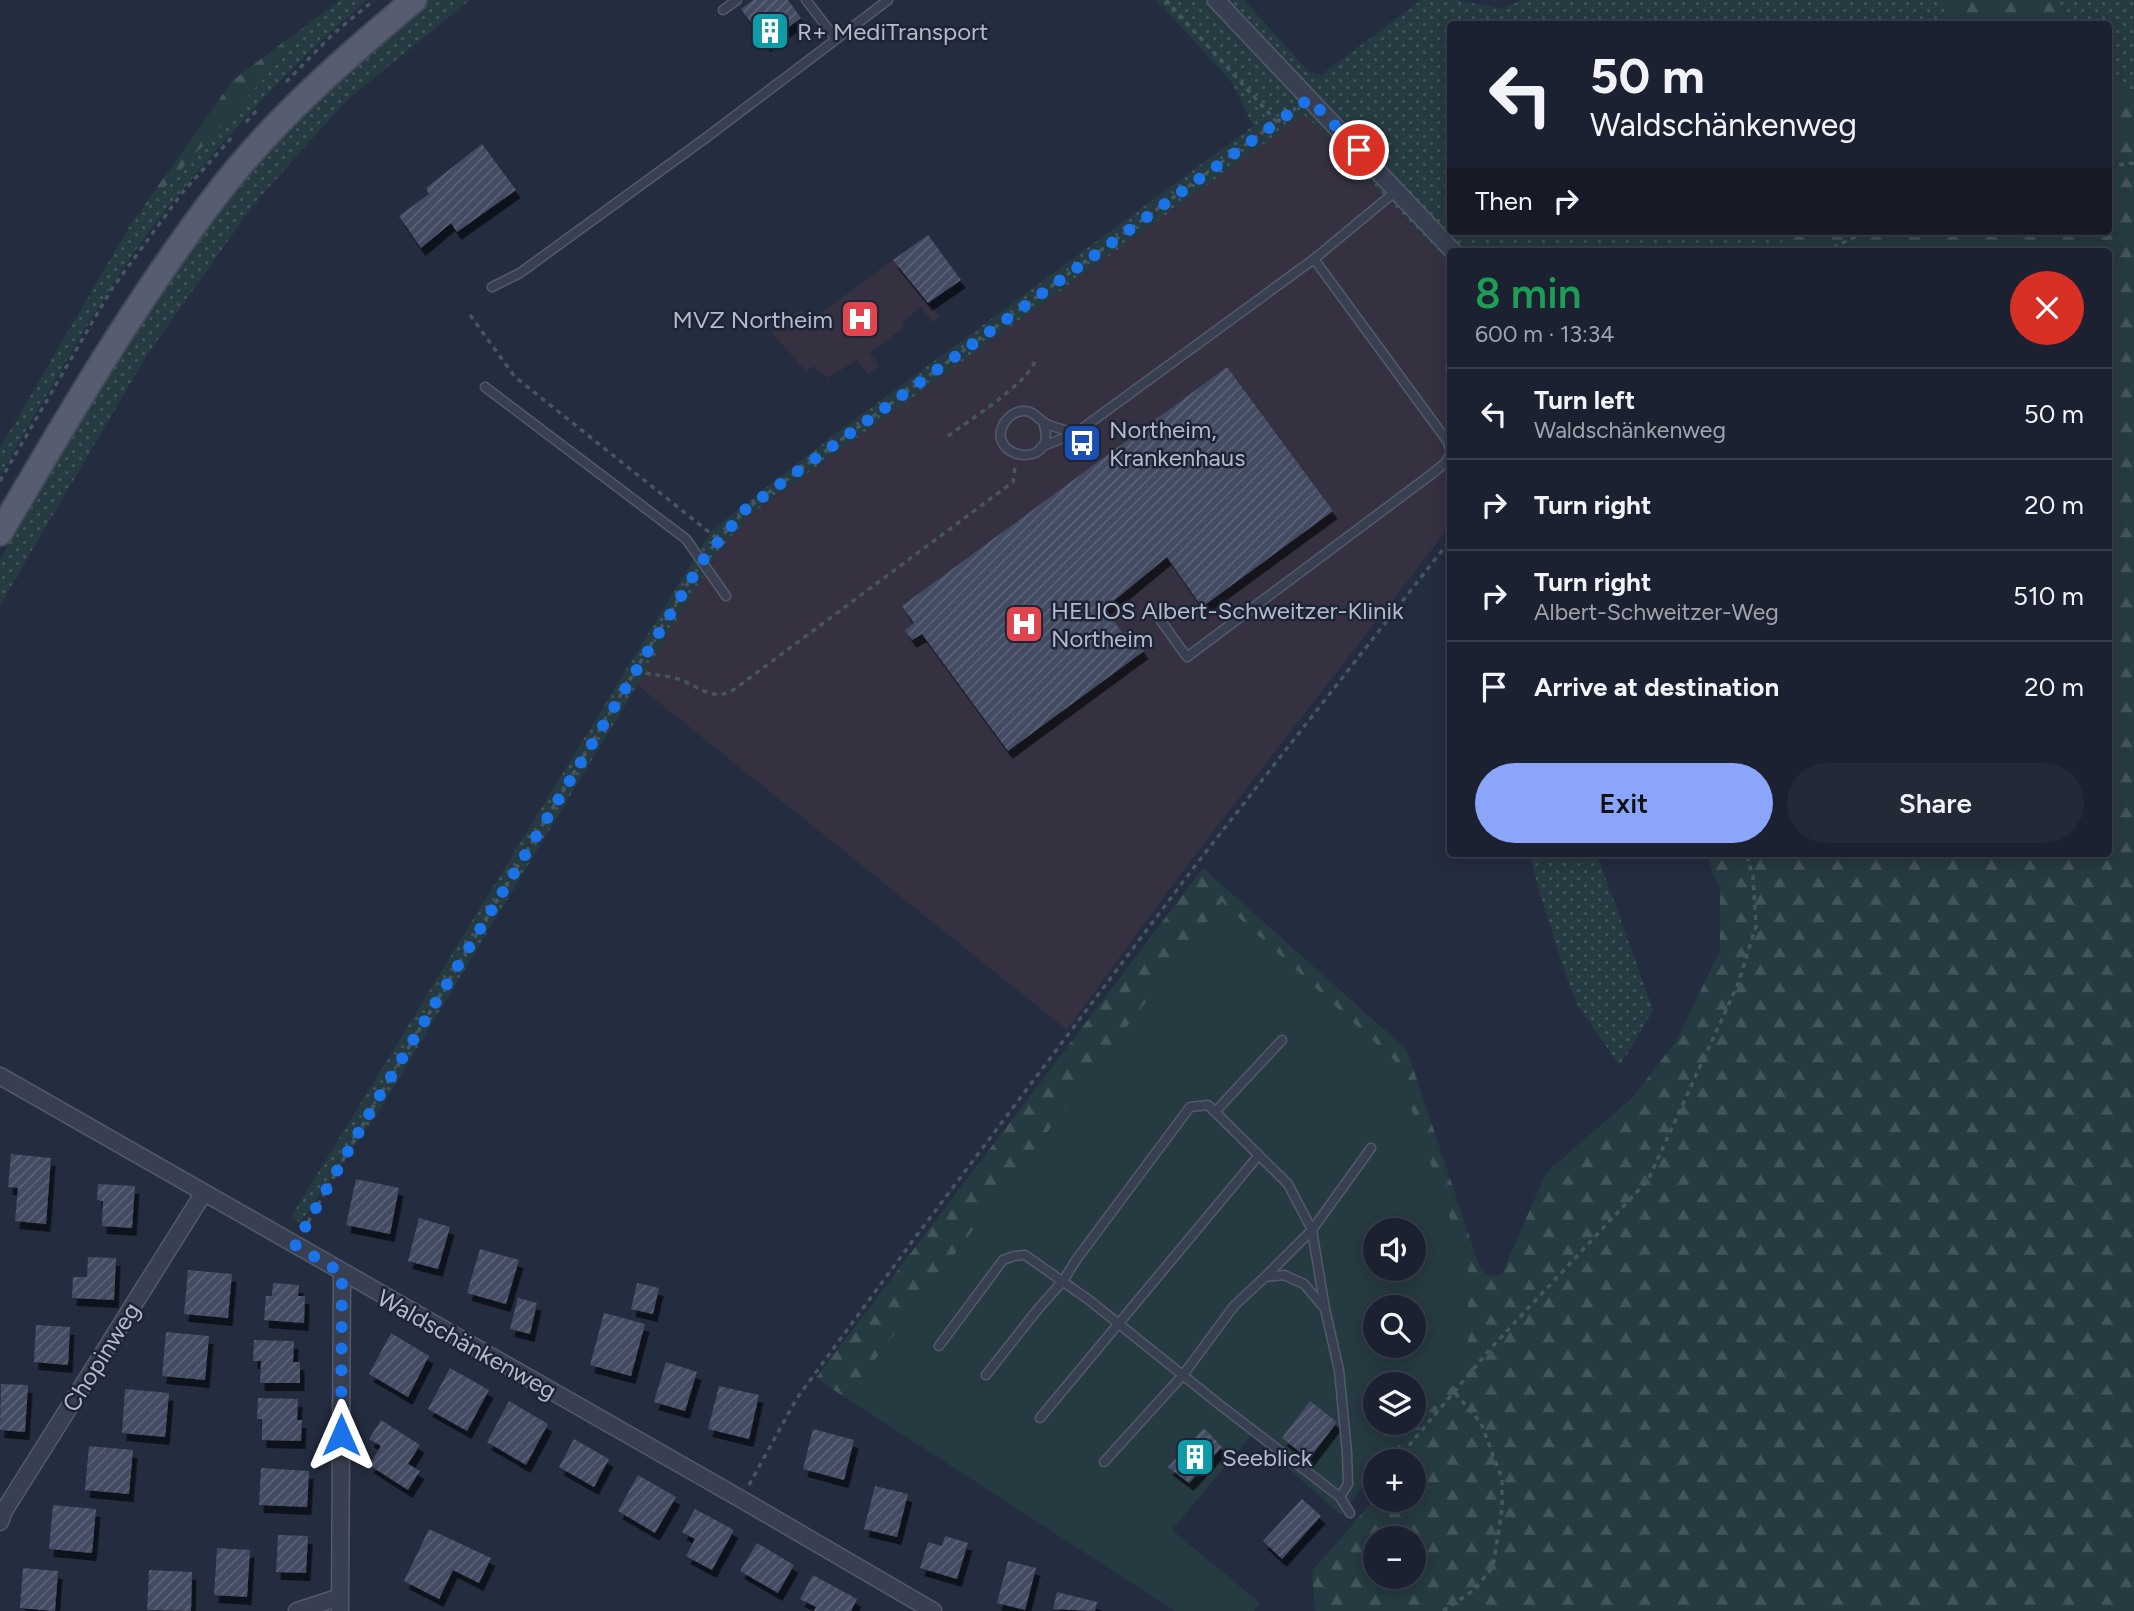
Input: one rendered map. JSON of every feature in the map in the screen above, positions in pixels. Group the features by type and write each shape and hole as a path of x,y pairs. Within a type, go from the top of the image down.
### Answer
{"main road":[{"path":"0,533 76,402 131,317 222,188 278,124 355,50 414,0"}],"street":[{"path":"1216,0 1450,248"},
{"name":"Waldschänkenweg","path":"1,1080 741,1499 933,1611"},
{"name":"Chopinweg","path":"0,1522 4,1511 203,1194"},
{"path":"297,1611 340,1604 342,1273"}],"lane":[{"path":"723,10 737,0"},
{"path":"806,0 836,39"},
{"path":"492,287 520,272 652,177 888,0"},
{"path":"1076,433 1043,422 1033,413 1020,411 1004,422 1001,435 1003,442 1012,452 1017,455 1031,455 1041,447 1076,433 1314,259 1396,191"},
{"path":"1314,259 1447,441"},
{"path":"485,387 686,539 726,596"},
{"path":"1041,447 1046,435 1043,422"},
{"path":"1161,621 1186,657 1433,473 1447,460"},
{"path":"1215,1112 1282,1040"},
{"path":"986,1375 1063,1281 1190,1107 1208,1105 1288,1184 1312,1230 1325,1309 1339,1370 1348,1484 1340,1497"},
{"path":"1104,1462 1183,1376 1234,1306 1312,1230 1371,1148"},
{"path":"1040,1419 1259,1154"},
{"path":"939,1346 1003,1260 1025,1255 1119,1324 1340,1497 1350,1513"},
{"path":"1265,1278 1284,1275 1304,1284 1325,1309"}],"path":[{"path":"1166,0 1277,121"},
{"path":"295,1245 377,1100 703,560 746,509 1309,99"},
{"path":"2112,166 2134,163"},
{"path":"1832,248 1859,235"},
{"path":"470,315 515,377 719,540"},
{"path":"948,436 1013,387 1033,368 1035,360"},
{"path":"1013,387 1020,396"},
{"path":"997,399 1003,407"},
{"path":"636,670 653,676 685,681 705,693 725,694 733,691 1013,482 1017,455"},
{"path":"741,1499 797,1398 879,1287 1198,862 1447,544"},
{"path":"1406,1449 1491,1348 1648,1180 1738,984 1756,926 1753,876 1747,857"},
{"path":"1443,1611 1474,1590 1493,1567 1502,1509 1502,1479 1481,1423 1455,1393"}],"shaded area":[{"name":"HELIOS Albert-Schweitzer-Klinik Northeim","path":"1304,114 1447,262 1447,530 1188,864 1067,1030 637,685 718,552 750,515"},
{"name":"MVZ Northeim","path":"893,260 940,317 933,322 921,307 902,322 905,327 870,353 879,366 868,374 857,360 828,378 814,366 806,371 771,332 801,309 811,321"}],"green space":[{"path":"340,0 368,0 325,37 264,98 158,220 96,310 0,475 0,448 129,227 325,11"},
{"path":"430,0 470,0 347,100 254,204 147,355 0,605 0,560 19,525 92,395 217,208 282,135 344,74"},
{"path":"1156,0 1244,0 1308,71 1321,75 1421,0 1458,0 1501,9 1522,0 1943,0 1949,21 1447,21 1447,235 1795,235 1772,248 1447,248 1447,262 1326,134 1304,115 750,515 718,552 379,1111 300,1223 291,1217 711,531 835,434 1253,126 1231,81"},
{"path":"1943,0 2057,0 2074,21 1949,21"},
{"path":"2057,0 2134,0 2134,99 2112,71 2112,21 2074,21"},
{"path":"325,11 129,227 233,80"},
{"path":"2112,71 2134,99 2134,1611 1315,1611 1312,1571 1364,1512 1426,1512 1426,1449 1395,1449 1407,1435 1426,1435 1426,1414 1468,1368 1468,1269 1222,902 846,1398 816,1378 1203,868 1407,1050 1480,1268 1489,1276 1502,1274 1546,1173 1634,1096 1678,1038 1720,950 1720,889 1707,857 2112,857 2112,248 1772,248 1795,235 2112,235"},
{"path":"1531,857 1598,857 1653,1010 1620,1066 1578,1006 1539,891"},
{"path":"1222,902 1394,1060 1468,1269 1468,1368 1426,1414 1426,1372 1363,1372 1363,1435 1407,1435 1395,1449 1363,1449 1363,1487 1341,1515 1251,1436 1172,1530 1260,1603 1254,1611 1175,1611 846,1398"}],"building":[{"name":"R+ MediTransport","path":"753,0 788,0 801,18 766,44 741,9"},
{"path":"482,144 516,190 457,232 451,223 421,248 399,216 429,194 426,188"},
{"path":"928,235 961,280 928,303 893,260"},
{"path":"1227,367 1333,511 1202,607 1167,557 1105,608 1123,634 1129,630 1144,651 1008,751 922,634 912,640 905,630 914,623 902,606"},
{"path":"11,1154 51,1158 46,1224 15,1221 18,1188 8,1187"},
{"path":"356,1179 399,1188 390,1234 346,1225"},
{"path":"98,1184 135,1186 132,1228 102,1226 103,1201 97,1200"},
{"path":"419,1218 450,1227 438,1269 408,1261"},
{"path":"480,1249 519,1260 506,1304 467,1293"},
{"path":"88,1257 116,1258 114,1300 72,1298 73,1277 87,1277"},
{"path":"188,1270 232,1274 228,1318 184,1314"},
{"path":"273,1283 299,1285 298,1296 305,1296 304,1323 264,1320 266,1296 272,1296"},
{"path":"637,1283 659,1288 653,1314 631,1309"},
{"path":"518,1298 537,1303 530,1334 510,1329"},
{"path":"604,1313 645,1324 631,1376 590,1365"},
{"path":"36,1325 70,1327 68,1365 34,1362"},
{"path":"166,1332 209,1336 205,1380 162,1376"},
{"path":"391,1333 429,1356 408,1397 369,1374"},
{"path":"254,1340 294,1341 293,1362 300,1362 300,1383 260,1383 261,1361 253,1361"},
{"path":"666,1362 697,1372 685,1411 654,1402"},
{"path":"450,1368 489,1390 467,1431 428,1409"},
{"path":"1,1384 28,1385 25,1432 0,1430"},
{"path":"719,1386 759,1395 749,1439 708,1429"},
{"path":"125,1389 169,1393 165,1437 122,1433"},
{"path":"258,1398 298,1399 297,1420 302,1420 301,1441 262,1440 262,1419 257,1419"},
{"path":"509,1401 548,1424 526,1465 487,1442"},
{"path":"1310,1401 1337,1422 1309,1459 1282,1438"},
{"path":"381,1420 420,1445 408,1464 420,1471 408,1490 369,1465 381,1446 369,1439"},
{"name":"Seeblick","path":"1204,1428 1222,1447 1189,1483 1168,1467"},
{"path":"813,1429 854,1440 844,1480 803,1469"},
{"path":"574,1439 609,1459 594,1487 559,1467"},
{"path":"89,1446 133,1450 129,1494 85,1490"},
{"path":"261,1468 309,1471 307,1507 259,1505"},
{"path":"638,1475 676,1497 655,1533 618,1511"},
{"path":"875,1486 908,1494 897,1537 864,1529"},
{"path":"1302,1499 1321,1516 1282,1559 1263,1541"},
{"path":"53,1505 96,1509 92,1553 49,1549"},
{"path":"695,1509 734,1530 712,1570 686,1556 695,1539 682,1532"},
{"path":"429,1529 491,1558 479,1583 453,1570 439,1599 404,1581"},
{"path":"278,1535 308,1536 306,1573 276,1572"},
{"path":"945,1536 968,1543 957,1579 920,1568 928,1542 942,1546"},
{"path":"757,1543 794,1565 778,1593 740,1571"},
{"path":"217,1548 250,1550 247,1597 214,1595"},
{"path":"1008,1561 1036,1568 1025,1610 997,1603"},
{"path":"23,1568 58,1571 55,1611 20,1608"},
{"path":"149,1570 192,1572 191,1611 147,1610"},
{"path":"813,1575 857,1599 851,1611 814,1611 816,1607 800,1599"},
{"path":"1057,1592 1097,1602 1095,1611 1053,1609"}],"place":[{"name":"R+ MediTransport","path":"770,31"},
{"name":"MVZ Northeim","path":"860,319"},
{"name":"Northeim, Krankenhaus","path":"1082,443"},
{"name":"HELIOS Albert-Schweitzer-Klinik Northeim","path":"1024,624"},
{"name":"Seeblick","path":"1195,1457"}],"route":[{"path":"341,1435 342,1273 295,1245 377,1100 703,560 746,509 1309,99 1359,150"}]}
